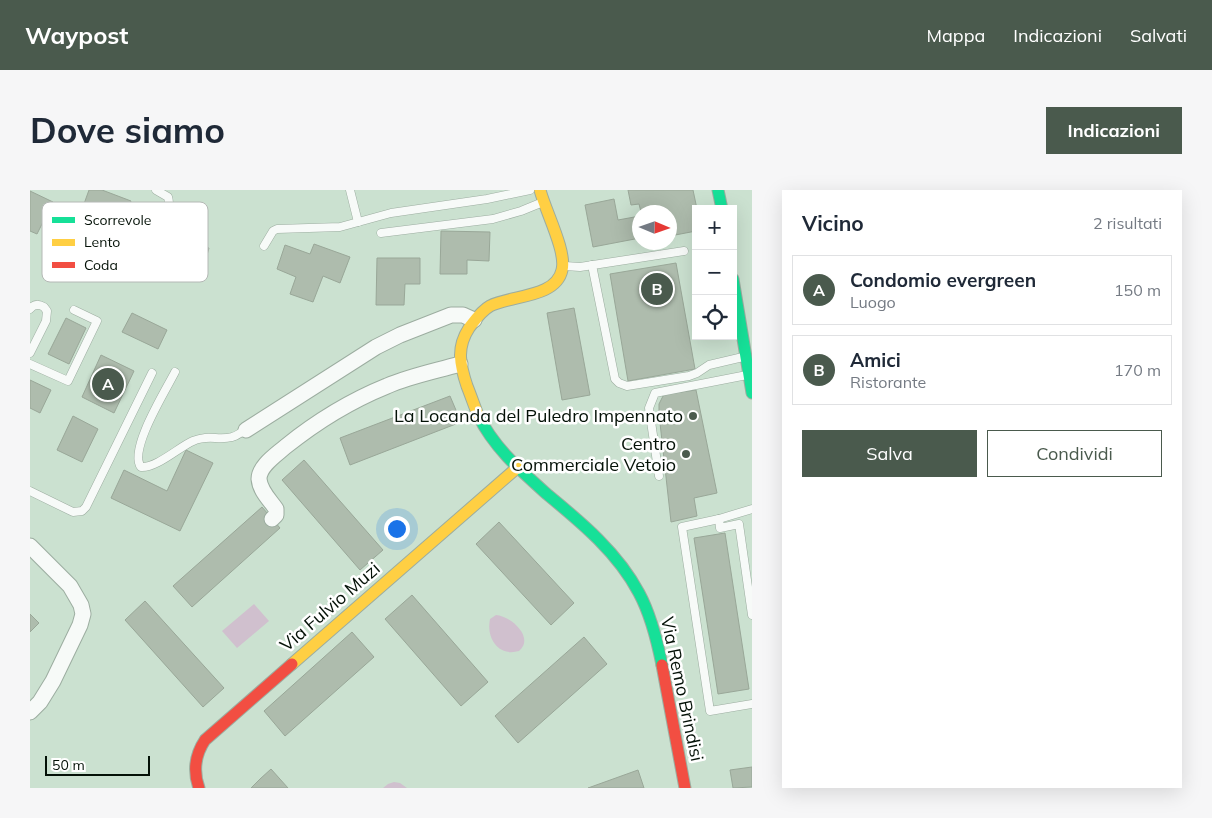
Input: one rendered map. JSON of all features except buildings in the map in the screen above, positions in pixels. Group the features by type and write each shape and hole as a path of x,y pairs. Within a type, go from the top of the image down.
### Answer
{"street":[{"path":"540,190 542,202 564,266"},
{"path":"718,190 721,205"},
{"name":"Via Remo Brindisi","path":"564,266 560,279 551,287 543,291 491,305 474,320 461,344 460,364 484,427 493,440 518,467 609,551 623,568 640,595 653,622 657,636 685,788"},
{"path":"736,295 749,356 752,393"},
{"path":"246,430 376,347 400,335 451,315 463,315 474,320"},
{"path":"272,519 276,515 276,509 261,486 259,479 265,465 286,446 328,415 358,399 388,385 460,364"},
{"name":"Via Fulvio Muzi","path":"199,788 196,782 195,764 199,749 205,740 518,467"},
{"path":"30,546 70,586 82,605 83,614 80,625 53,681 40,702 30,712"}],"lane":[{"path":"156,190 168,197 170,202"},
{"path":"350,190 358,222"},
{"path":"264,246 273,230 277,229 340,227 391,214 487,199 530,190"},
{"path":"380,234 493,219 521,211 542,202"},
{"path":"564,266 592,265 684,251"},
{"path":"592,265 615,379 619,383 627,386 689,376 709,365 749,356"},
{"path":"30,309 40,305 44,307 47,316 30,353"},
{"path":"30,364 68,381 97,321 74,310"},
{"path":"175,372 142,438 138,459 141,467 151,466 194,440 205,437 232,437 246,430"},
{"path":"30,491 74,512 86,507 152,373"},
{"path":"659,476 649,408 655,393 749,374"},
{"path":"752,510 682,527 710,711 752,704"},
{"path":"719,519 720,528 739,524 752,615"}],"shaded area":[{"path":"254,604 269,621 237,648 222,631"},
{"path":"496,615 502,616 514,623 523,634 523,646 519,651 505,651 495,644 489,626 490,619"},
{"path":"394,782 400,783 407,788 383,788"}],"traffic: fast":[{"path":"718,190 721,205"},
{"path":"736,295 752,393"},
{"path":"478,415 492,438 518,468 598,539 621,565 639,593 647,610 656,637 662,665"}],"traffic: slow":[{"path":"478,415 467,386 460,357 462,343 469,328 481,313 490,306 542,291 551,286 558,279 562,270 563,262 559,242 540,190"},
{"path":"292,664 518,467"}],"traffic: jam":[{"path":"199,788 196,763 199,751 205,740 292,664"},
{"path":"662,665 685,788"}],"place":[{"name":"Amici","path":"657,289"},
{"name":"Condomio evergreen","path":"108,384"},
{"name":"La Locanda del Puledro Impennato","path":"693,416"},
{"name":"Centro Commerciale Vetoio","path":"686,454"}]}
